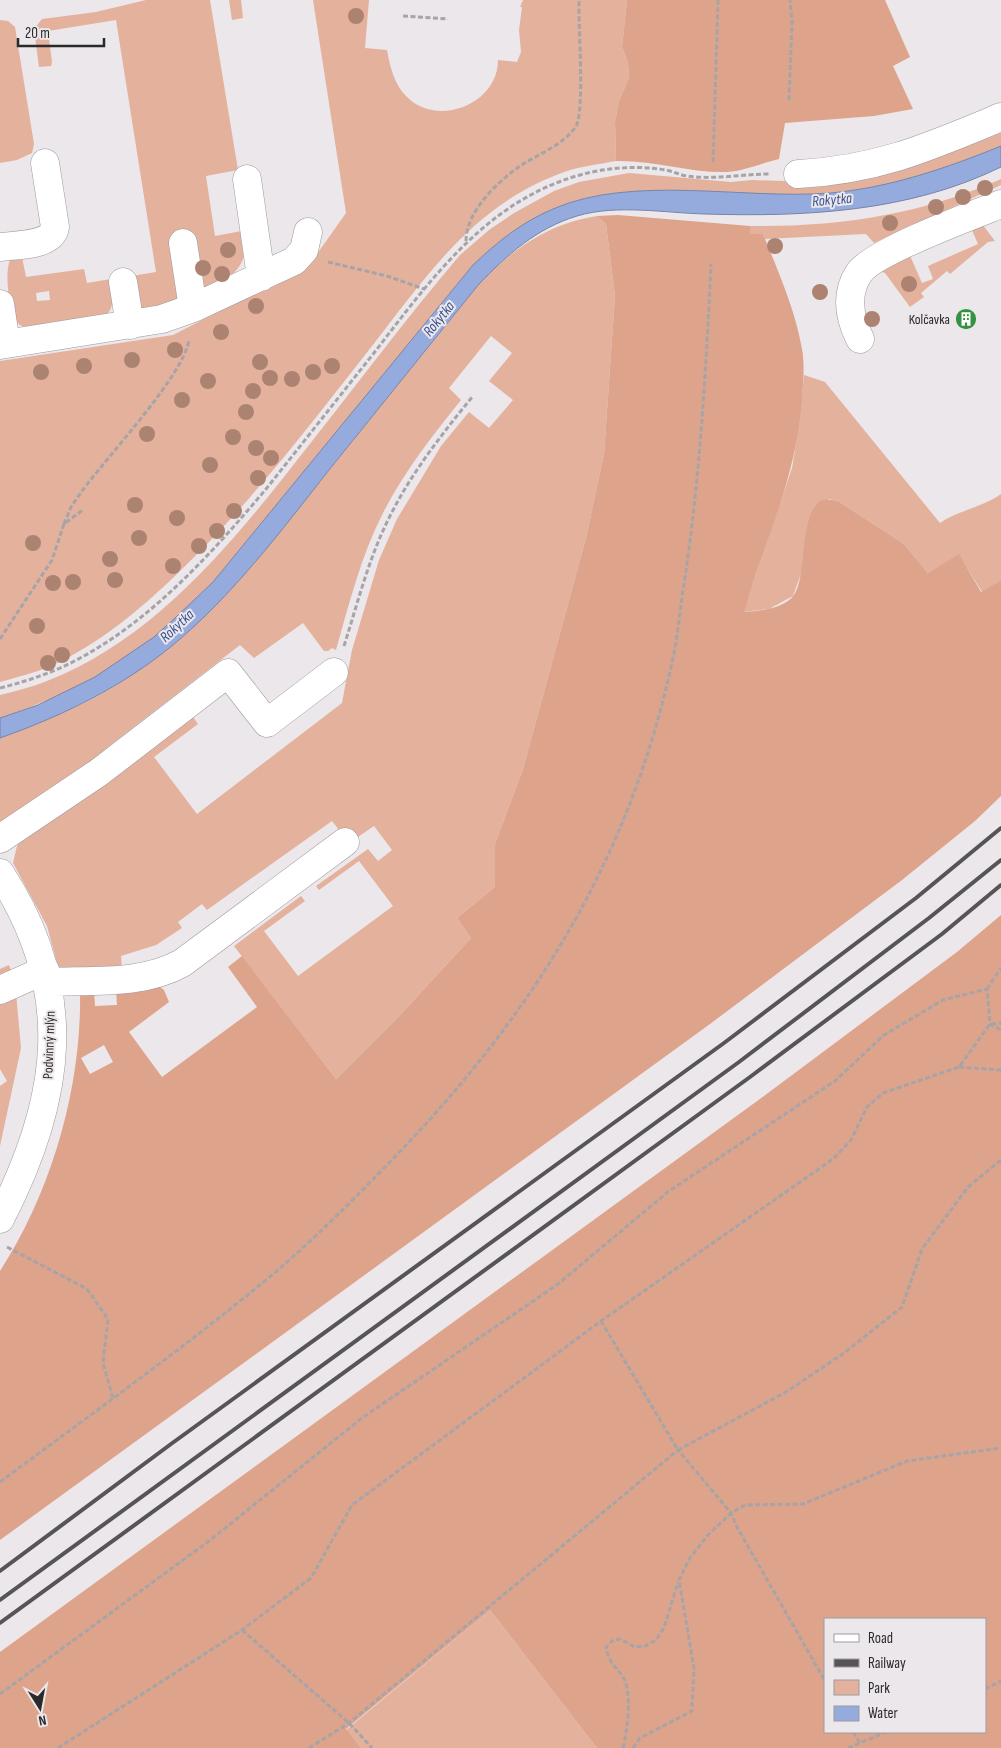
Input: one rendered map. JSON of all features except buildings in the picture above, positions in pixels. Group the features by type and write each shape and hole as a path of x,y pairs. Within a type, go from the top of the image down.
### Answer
{"street":[{"path":"798,174 832,172 872,165 935,145 1001,117"},
{"path":"0,247 42,241 54,233 55,227 45,163"},
{"path":"248,179 261,278"},
{"path":"860,339 851,313 850,300 854,284 861,271 885,254 1001,204"},
{"path":"0,304 3,345 162,319 193,308 294,261 304,250 308,232"},
{"path":"183,243 193,308"},
{"path":"123,282 130,325"},
{"path":"0,839 98,773 228,673 266,723 334,672"},
{"path":"7,986 47,976 136,977 167,971 182,963 345,842"},
{"name":"Podvinný mlýn","path":"0,873 28,920 47,976 52,1035 51,1060 43,1112 17,1185 0,1219"}],"path":[{"path":"466,242 468,224 504,179 569,135 576,125 580,106 580,0"},
{"path":"713,162 718,0"},
{"path":"789,100 792,22 790,0"},
{"path":"402,16 448,20"},
{"path":"0,688 45,675 93,650 138,619 169,592 231,529 260,496 424,289 466,242 508,210 551,185 571,177 598,171 642,167 667,170 686,176 731,178 763,174 798,174"},
{"path":"294,261 337,263 424,289"},
{"path":"0,1482 113,1398 280,1268 341,1211 434,1117 480,1062 549,966 590,895 620,828 648,749 673,658 693,523 711,264"},
{"path":"0,640 52,560 71,507 159,393 187,351 193,308"},
{"path":"334,672 372,557 390,516 434,444 473,396"},
{"path":"64,524 84,509"},
{"path":"959,1067 990,1024 987,989 1001,968"},
{"path":"0,1694 209,1541 362,1418 558,1284 669,1191 835,1081 884,1035 943,1000 987,989"},
{"path":"990,1024 1001,1023"},
{"path":"990,1024 1001,1030"},
{"path":"58,1748 242,1630 311,1578 352,1505 601,1320 833,1159 850,1140 867,1107 883,1093 959,1067 1001,1070"},
{"path":"309,1748 349,1723 678,1450 786,1392 844,1353 902,1307 922,1249 968,1187 1001,1160"},
{"path":"0,1243 87,1288 108,1319 103,1363 113,1398"},
{"path":"601,1320 678,1450 731,1513 737,1527 824,1679"},
{"path":"623,1748 628,1726 626,1684 608,1660 606,1647 612,1641 620,1639 635,1647 645,1646 656,1640 664,1628 679,1580 690,1558 707,1536 731,1513 745,1505 803,1504 907,1461 1001,1448"},
{"path":"633,1748 640,1738 692,1711 694,1668 679,1580"},
{"path":"242,1630 349,1723 372,1748"},
{"path":"986,1688 1001,1681"},
{"path":"855,1733 860,1743"},
{"path":"848,1748 884,1733"}],"green space":[{"path":"146,0 210,0 238,170 206,176 215,236 247,230 245,254 234,273 211,286 201,287 156,311 140,308 132,276 156,272 116,20 48,31 51,66 39,67 34,29 42,19 96,12"},
{"path":"229,0 241,0 243,18 232,20"},
{"path":"313,0 369,0 365,48 387,50 398,86 406,96 419,105 433,110 448,111 463,107 477,100 488,89 495,76 498,60 517,62 521,52 519,30 522,7 520,7 523,0 627,0 622,47 628,63 629,78 619,101 615,122 616,161 567,171 535,185 506,202 480,221 434,267 303,434 255,491 178,573 119,625 86,647 45,668 0,682 0,361 173,335 292,274 317,254 346,213"},
{"path":"0,20 8,21 15,27 34,144 32,153 17,160 0,163"},
{"path":"1001,131 1001,146 939,170 874,187 830,193 797,194 689,190 653,190 618,193 584,199 553,209 520,226 491,248 473,265 213,582 170,624 155,637 101,674 62,694 0,718 0,695 47,681 87,662 125,639 193,581 282,480 460,255 489,230 514,213 554,191 579,182 629,173 731,182 752,180 812,182"},
{"path":"1001,179 1001,185 874,243 866,234 765,239 763,234 750,234 750,226 782,226 847,221 909,210 940,202"},
{"path":"597,216 606,224 615,296 604,454 586,538 523,769 495,844 495,887 457,918 471,938 403,1012 336,1079 234,946 301,896 305,901 264,931 298,976 393,906 359,861 319,890 316,886 368,849 378,861 392,850 374,826 349,843 332,821 207,910 202,904 178,922 182,928 156,945 121,956 122,970 59,970 47,926 13,863 17,846 23,838 191,714 198,724 154,757 197,814 342,703 352,650 379,560 397,519 441,446 469,412 489,428 513,400 489,381 512,353 491,336 449,388 461,400 409,469 375,529 362,563 336,650 332,648 324,651 303,623 254,658 240,645 104,750 109,758 0,824 0,738 64,712 101,694 123,681 163,652 217,602 252,566 479,284 518,249 532,240 562,225"},
{"path":"982,224 995,241 988,242 950,274 947,271 921,293 924,297 910,307 885,273 880,271 908,251 922,283 933,279 928,266 978,244 971,228"},
{"path":"12,257 22,257 26,277 84,269 87,283 111,279 113,299 111,308 105,317 25,328 16,321 11,308 7,278 9,262","holes":["49,291 50,300 37,301 36,293"]},
{"path":"804,375 825,382 940,523 986,503 1001,494 1001,580 982,592 959,555 928,573 904,544 838,501 828,499 793,596 769,609 743,612 792,468 800,420"},
{"path":"9,965 15,982 21,1048 0,1146 0,1086 7,1081 0,1069 0,969"},
{"path":"490,1610 597,1748 361,1748 346,1730"}],"shaded area":[{"path":"627,0 885,0 910,57 893,66 913,109 874,116 785,123 779,159 746,169 713,172 644,162 616,161 615,122 619,101 629,78 628,63 622,47"},
{"path":"618,215 750,226 750,234 763,234 786,290 795,319 804,368 799,429 787,483 744,612 764,610 778,606 790,600 794,595 801,575 808,521 819,502 826,500 838,501 904,544 928,573 959,554 981,592 1001,580 1001,796 975,821 902,880 710,1024 0,1540 0,1271 35,1207 60,1137 76,1064 80,991 94,990 95,1006 117,1005 116,989 160,987 164,990 169,1002 129,1032 162,1077 257,1007 228,967 242,956 336,1079 403,1012 471,938 457,918 495,887 495,844 523,769 586,538 604,454 615,296 606,224 597,216","holes":["104,1045 113,1062 90,1074 81,1058"]},
{"path":"1001,915 1001,1748 597,1748 490,1610 346,1729 361,1748 0,1748 0,1652 764,1096 957,952"}],"water":[{"name":"Rokytka","path":"1001,146 1001,167 966,182 930,194 894,202 819,212 781,214 743,215 608,210 592,212 562,221 536,235 500,263 479,284 256,562 195,626 153,660 112,687 69,710 0,738 0,718 38,705 95,677 154,637 213,582 473,265 491,248 520,226 553,209 584,199 618,193 653,190 690,190 797,194 830,193 874,187 917,176"}],"railway":[{"path":"0,1571 171,1444 724,1043 916,898 1001,828"},
{"path":"0,1600 739,1062 929,918 1001,860"},
{"path":"0,1623 750,1077 942,934 1001,885"}],"place":[{"name":"Kolčavka","path":"966,319"}]}
